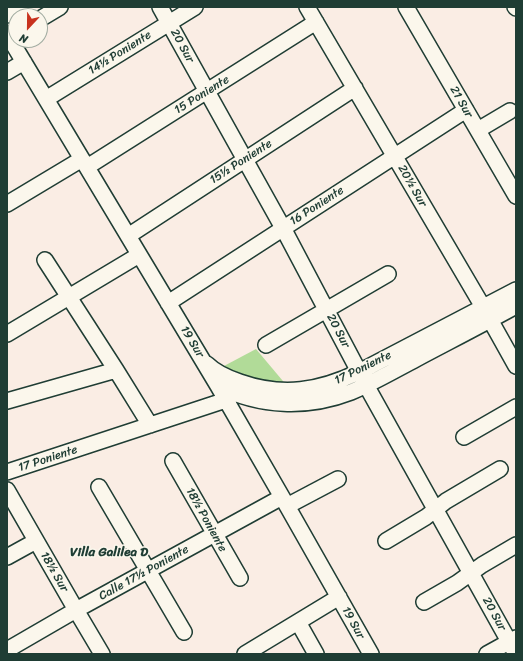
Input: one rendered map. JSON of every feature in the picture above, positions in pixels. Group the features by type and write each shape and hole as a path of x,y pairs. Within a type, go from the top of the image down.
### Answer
{"street":[{"path":"7,15 20,7"},
{"path":"48,15 60,7"},
{"name":"20 Sur","path":"160,7 283,228 366,385 470,573 514,644"},
{"name":"14½ Poniente","path":"46,99 195,7"},
{"name":"20½ Sur","path":"307,7 487,313 516,366"},
{"name":"21 Sur","path":"406,7 516,196"},
{"name":"15 Poniente","path":"7,204 84,163 207,91 316,22"},
{"name":"19 Sur","path":"17,48 218,386 371,654"},
{"path":"7,72 24,62"},
{"name":"15½ Poniente","path":"128,236 355,88"},
{"name":"16 Poniente","path":"168,303 466,110"},
{"path":"478,130 510,111"},
{"path":"7,334 139,255"},
{"path":"46,260 150,426"},
{"path":"266,345 388,274"},
{"name":"17 Poniente","path":"218,386 229,392 244,397 277,404 323,401 345,394 366,385 487,313 516,290"},
{"name":"17 Poniente","path":"202,360 212,369 236,381 255,387 289,391 316,388 342,380 487,313 516,306"},
{"path":"7,401 116,370"},
{"name":"17 Poniente","path":"7,472 226,400"},
{"path":"464,437 516,407"},
{"name":"18½ Poniente","path":"174,461 240,578"},
{"path":"386,541 426,517 446,501 500,469"},
{"name":"Calle 17½ Poniente","path":"7,651 76,610 214,534 338,480"},
{"path":"99,487 184,632"},
{"name":"18½ Sur","path":"7,490 102,654"},
{"path":"7,557 36,541"},
{"path":"424,602 457,583 482,565 516,545"},
{"path":"246,654 339,597"},
{"path":"298,622 316,654"},
{"path":"486,654 514,644"}],"green space":[{"path":"256,349 293,393 231,374 224,366"}],"district":[{"name":"Villa Galilea D","path":"109,553"}]}
